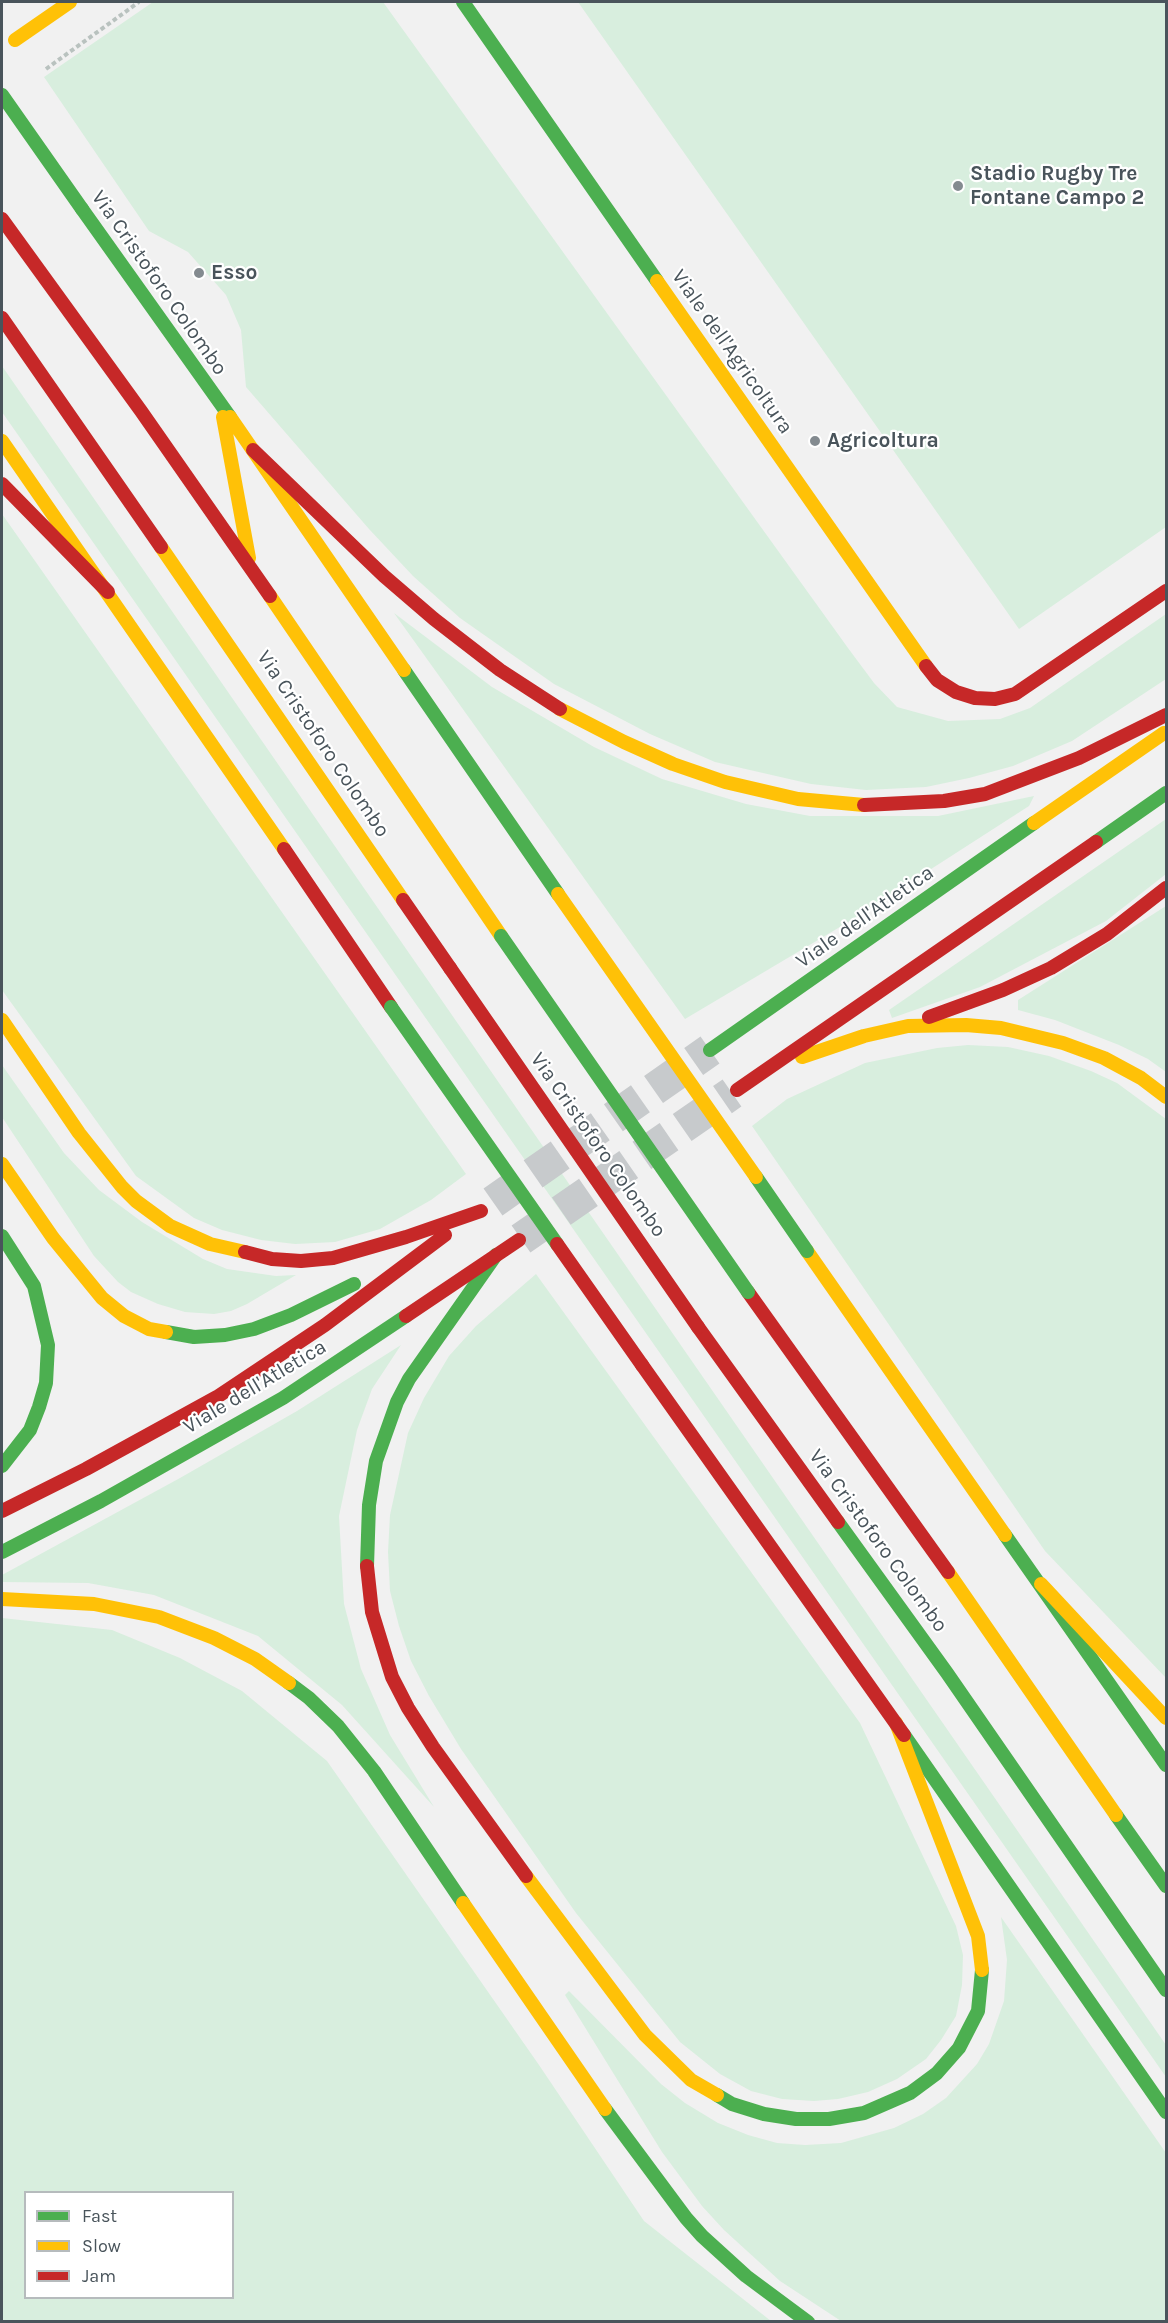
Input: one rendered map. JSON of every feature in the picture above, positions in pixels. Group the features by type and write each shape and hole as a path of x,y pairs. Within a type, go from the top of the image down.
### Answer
{"main road":[{"path":"15,40 70,2"},
{"name":"Viale dell'Agricoltura","path":"463,2 930,673 956,692 975,698 995,699 1022,690 1167,591"},
{"name":"Via Cristoforo Colombo","path":"2,96 253,450 558,894 1167,1765"},
{"name":"Via Cristoforo Colombo","path":"2,219 251,568 501,936 748,1292 878,1470 1167,1886"},
{"name":"Via Cristoforo Colombo","path":"2,318 101,458 698,1327 947,1673 1167,1990"},
{"path":"221,407 251,568"},
{"path":"2,441 108,592 391,1007 1167,2112"},
{"path":"253,450 384,576 434,620 500,670 549,703 624,742 673,764 725,782 807,800 879,805 915,804 955,799 999,789 1050,770 1167,715"},
{"path":"2,484 108,592"},
{"name":"Viale dell'Atletica","path":"710,1050 1167,732"},
{"path":"737,1090 1167,793"},
{"path":"761,1072 864,1036 908,1026 1003,990 1051,968 1107,934 1167,888"},
{"path":"2,1020 79,1133 122,1187 136,1201 170,1226 210,1244 272,1259 301,1261 325,1259 356,1253 481,1210"},
{"path":"908,1026 966,1025 1002,1028 1041,1037 1112,1062 1141,1078 1167,1097"},
{"path":"2,1164 53,1238 102,1298 137,1324 164,1333 208,1337 254,1329 312,1306 421,1252"},
{"name":"Viale dell'Atletica","path":"2,1511 86,1469 217,1397 325,1326 421,1252 493,1202"},
{"path":"2,1236 34,1286 48,1345 46,1383 39,1407 30,1430 2,1466"},
{"name":"Viale dell'Atletica","path":"2,1552 101,1501 283,1398 519,1240"},
{"path":"496,1256 409,1379 397,1402 385,1435 376,1461 369,1505 367,1574 372,1612 392,1677 408,1708 433,1747 529,1881 645,2035 691,2080 732,2104 764,2115 796,2119 829,2119 864,2113 909,2093 937,2073 959,2048 978,2011 983,1975 978,1936 896,1723"},
{"path":"1041,1584 1167,1718"},
{"path":"2,1599 94,1604 159,1617 214,1638 244,1653 309,1698 338,1726 374,1771 609,2114 686,2218 702,2236 746,2276 808,2322"}],"path":[{"path":"46,69 139,2"}],"green space":[{"path":"153,2 383,2 848,648 874,683 897,707 948,721 1000,719 1030,708 1166,614 1166,679 1072,741 1013,766 926,787 866,790 811,784 715,762 650,734 554,684 460,618 413,576 369,529 246,387 241,330 226,295 188,252 149,231 44,77"},
{"name":"Stadio Rugby Tre Fontane Campo 2","path":"578,2 1166,2 1166,527 1019,629"},
{"path":"2,366 1166,2045 1166,2077 2,412"},
{"path":"2,514 466,1174 431,1200 380,1229 335,1242 295,1244 261,1240 222,1230 194,1218 136,1176 2,990"},
{"path":"394,613 492,687 594,747 662,779 746,804 810,816 938,816 1034,796 1029,806 855,918 685,1019"},
{"path":"1166,819 1166,874 1106,921 980,987 892,1018 889,1010"},
{"path":"1166,906 1166,1072 1148,1059 1119,1045 1055,1020 1018,1010 1018,1000"},
{"path":"968,1045 1008,1047 1049,1056 1091,1071 1117,1083 1166,1119 1166,1678 1045,1551 752,1126 787,1099 865,1063 937,1048"},
{"path":"2,1065 64,1153 99,1190 142,1222 203,1259 227,1269 276,1276 296,1275 247,1304 231,1311 214,1314 185,1312 158,1304 131,1292 118,1282 94,1256 2,1117"},
{"path":"536,1274 860,1723 956,1926 963,1955 962,1985 956,2016 926,2059 897,2079 868,2092 838,2099 814,2101 782,2099 751,2091 720,2074 680,2042 576,1913 461,1749 411,1661 390,1591 388,1552 390,1515 408,1433 424,1398 449,1356 476,1326"},
{"path":"401,1345 372,1389 357,1430 339,1516 344,1604 361,1669 390,1735 434,1807 342,1705 258,1636 154,1595 88,1583 2,1582 2,1575 297,1411"},
{"path":"2,1618 112,1630 180,1658 242,1691 327,1761 539,2065 644,2221 771,2321 2,2321"},
{"path":"1001,1917 1166,2153 1166,2321 841,2321 780,2281 724,2230 702,2206 662,2152 565,1995 569,1991 661,2084 685,2103 718,2123 777,2143 805,2145 841,2143 894,2128 923,2114 946,2098 977,2064 989,2044 1004,2001 1007,1960"}],"tunnel":[{"path":"493,1202 710,1050"},
{"path":"521,1239 732,1093"}],"traffic: fast":[{"path":"463,2 657,281"},
{"path":"2,95 82,209"},
{"path":"82,209 230,417"},
{"path":"404,670 558,894"},
{"path":"1096,842 1166,793"},
{"path":"710,1050 1034,823"},
{"path":"501,936 748,1292"},
{"path":"391,1007 557,1244"},
{"path":"756,1177 807,1251"},
{"path":"2,1236 34,1286 48,1345 46,1383 39,1407 30,1430 2,1466"},
{"path":"367,1566 369,1505 376,1461 397,1402 409,1379 496,1255"},
{"path":"166,1332 194,1337 225,1335 254,1329 291,1315 354,1284"},
{"path":"2,1552 101,1501 283,1398 406,1316"},
{"path":"838,1522 947,1673 1166,1990"},
{"path":"1005,1535 1166,1765"},
{"path":"289,1683 309,1698 338,1726 374,1771 463,1903"},
{"path":"904,1735 1166,2112"},
{"path":"1116,1815 1166,1886"},
{"path":"717,2095 732,2104 764,2114 796,2119 829,2119 864,2113 910,2093 937,2073 959,2048 978,2011 982,1970"},
{"path":"605,2109 702,2236 746,2276 808,2322"}],"traffic: slow":[{"path":"15,40 70,2"},
{"path":"657,281 926,666"},
{"path":"223,417 249,558"},
{"path":"230,417 404,670"},
{"path":"2,441 284,849"},
{"path":"161,547 403,900"},
{"path":"270,596 501,936"},
{"path":"560,709 673,764 725,782 798,799 864,805"},
{"path":"1034,823 1164,733"},
{"path":"558,894 756,1177"},
{"path":"2,1020 79,1133 136,1201 170,1226 210,1244 245,1252"},
{"path":"802,1057 864,1036 908,1026 966,1025 1001,1028 1063,1043 1104,1058 1141,1078 1166,1097"},
{"path":"2,1164 53,1238 102,1298 124,1316 149,1329 166,1332"},
{"path":"807,1251 1005,1535"},
{"path":"948,1572 1116,1815"},
{"path":"1041,1584 1166,1718"},
{"path":"2,1599 94,1604 159,1617 214,1638 255,1659 289,1683"},
{"path":"896,1723 978,1936 982,1970"},
{"path":"526,1876 645,2035 691,2080 717,2095"},
{"path":"463,1903 605,2109"}],"traffic: jam":[{"path":"2,219 141,411 270,596"},
{"path":"2,318 161,547"},
{"path":"253,450 384,576 434,619 500,670 560,709"},
{"path":"2,484 108,592"},
{"path":"926,666 937,680 956,692 975,698 995,699 1015,694 1166,591"},
{"path":"864,805 944,801 985,794 1079,758 1166,715"},
{"path":"737,1090 1096,842"},
{"path":"284,849 391,1007"},
{"path":"929,1017 1003,990 1051,968 1107,934 1166,888"},
{"path":"403,900 450,968"},
{"path":"450,968 698,1327"},
{"path":"245,1252 272,1259 301,1261 333,1258 406,1237 481,1211"},
{"path":"2,1511 86,1469 217,1397 325,1325 445,1235"},
{"path":"406,1316 519,1240"},
{"path":"557,1244 642,1365"},
{"path":"748,1292 948,1572"},
{"path":"698,1327 838,1522"},
{"path":"642,1365 904,1735"},
{"path":"367,1566 372,1612 392,1677 408,1708 433,1747 526,1876"}],"place":[{"name":"Stadio Rugby Tre Fontane Campo 2","path":"958,186"},
{"name":"Esso","path":"199,273"},
{"name":"Agricoltura","path":"815,441"}]}
